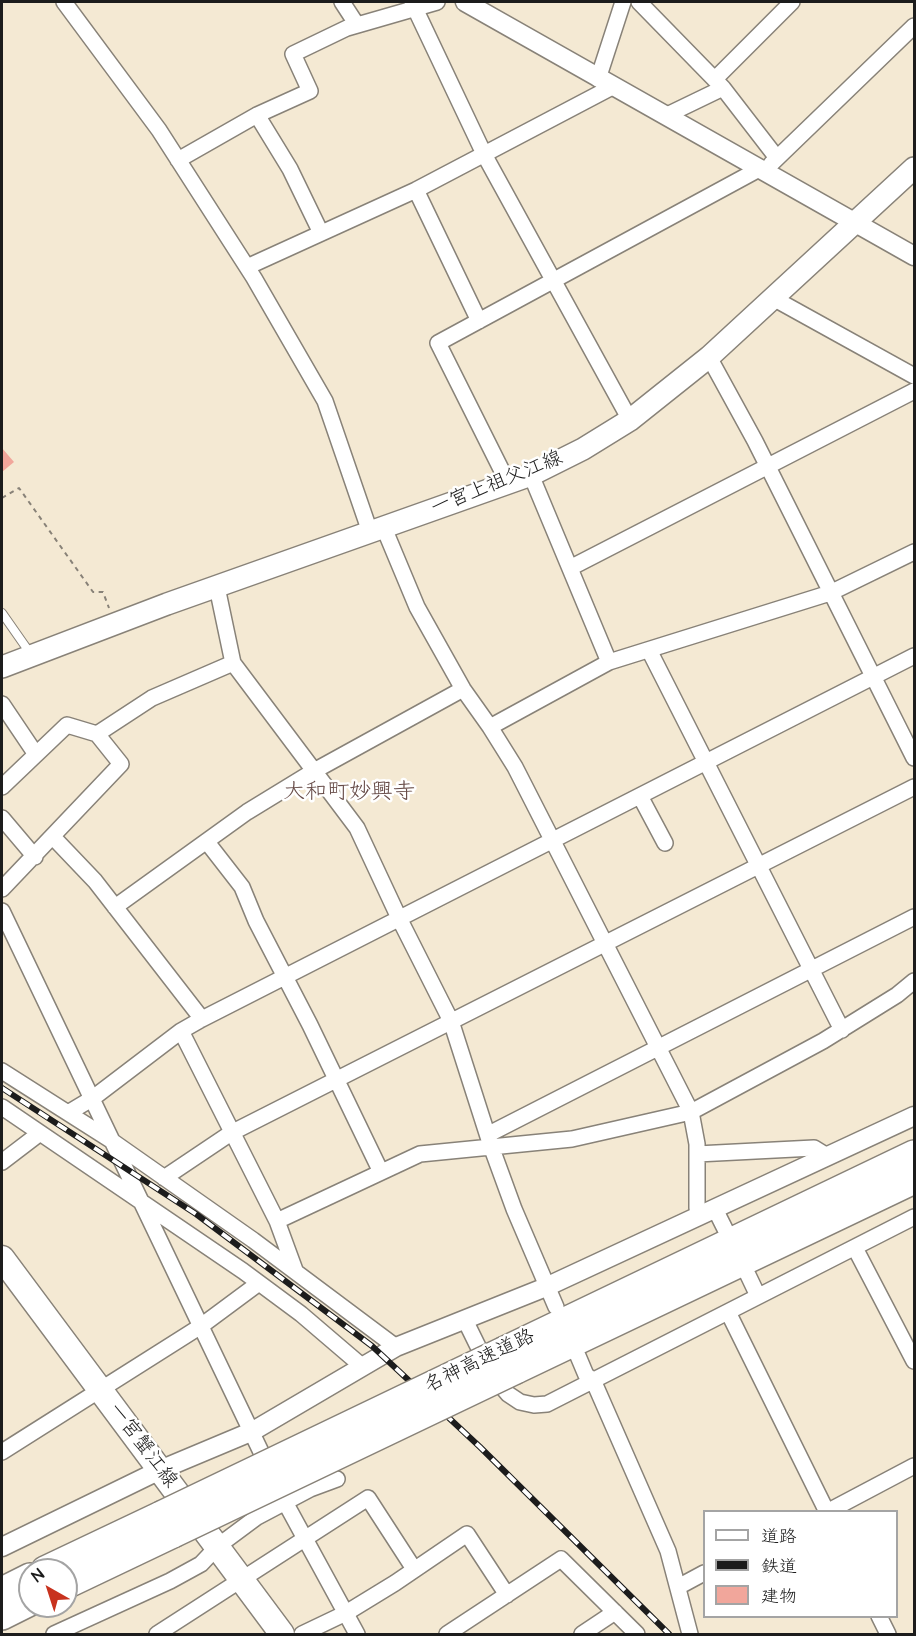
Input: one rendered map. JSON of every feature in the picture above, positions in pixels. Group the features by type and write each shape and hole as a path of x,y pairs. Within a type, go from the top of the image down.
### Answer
{"highway":[{"name":"名神高速道路","path":"78,1578 167,1525 511,1360 915,1154"},
{"name":"名神高速道路","path":"511,1360 915,1180"},
{"name":"名神高速道路","path":"78,1558 167,1525"},
{"path":"2,1591 18,1583"},
{"path":"2,1616 18,1608"}],"main road":[{"name":"一宮上祖父江線","path":"2,667 115,623 531,475 630,420 709,357 915,168"},
{"name":"一宮蟹江線","path":"2,1258 282,1635"}],"street":[{"path":"64,2 159,129 247,267 326,402 377,530 463,689 515,767 691,1112 698,1154 697,1208 707,1212 725,1229"},
{"path":"342,2 357,25"},
{"path":"178,160 257,115 310,91 292,54 357,25 414,5 437,2"},
{"path":"465,2 665,116 768,165 856,223 915,256"},
{"path":"247,267 486,156 605,83 623,2"},
{"path":"639,2 719,83 768,165"},
{"path":"665,116 719,83 792,2"},
{"path":"414,5 486,156 630,420"},
{"path":"508,483 438,343 768,165 915,26"},
{"path":"257,115 290,169 321,233"},
{"path":"416,190 479,321"},
{"path":"773,298 915,376"},
{"path":"709,357 915,758"},
{"path":"570,568 915,391"},
{"path":"531,475 609,662"},
{"path":"490,728 609,662 830,593 915,552"},
{"path":"217,587 233,663 357,828 451,1021 490,1140 546,1287 556,1307"},
{"path":"649,650 842,1030"},
{"path":"68,1113 93,1098 181,1031 202,1019 915,656"},
{"path":"97,734 152,698 233,663"},
{"path":"115,907 247,812 314,771 463,689"},
{"path":"2,704 35,753"},
{"path":"2,787 35,753 67,725 97,734 121,764 2,889"},
{"path":"164,1178 231,1133 915,787"},
{"path":"640,796 665,843"},
{"path":"2,818 34,857"},
{"path":"53,837 115,907 202,1019"},
{"path":"207,842 242,887 256,921 380,1170"},
{"path":"2,911 253,1431 285,1502 357,1635"},
{"path":"490,1140 659,1046 915,918"},
{"path":"277,1221 380,1170 420,1154 490,1140 572,1139 691,1112 842,1030 915,981"},
{"path":"181,1031 277,1221 295,1270"},
{"path":"2,1071 164,1178 295,1270 396,1347"},
{"path":"2,1107 259,1283 363,1366"},
{"path":"2,1547 160,1470 253,1431 396,1347 546,1287 915,1116"},
{"path":"2,1162 40,1132"},
{"path":"698,1154 814,1148 827,1156"},
{"path":"465,1320 492,1375 508,1394 520,1402 534,1406 547,1404 915,1217"},
{"path":"855,1248 915,1361"},
{"path":"748,1275 758,1296"},
{"path":"2,1452 201,1326 259,1283"},
{"path":"728,1312 826,1510"},
{"path":"578,1356 586,1375 593,1380 668,1551 690,1635"},
{"path":"831,1510 915,1466"},
{"path":"54,1635 170,1581 201,1564 218,1546 257,1517 337,1479"},
{"path":"156,1635 307,1540 368,1498 414,1569"},
{"path":"302,1635 346,1613 467,1534 507,1595"},
{"path":"447,1635 561,1559 637,1635"},
{"path":"678,1587 703,1574"},
{"path":"582,1635 615,1612"},
{"path":"880,1618 888,1635"}],"lane":[{"path":"2,613 23,646 32,654"}],"path":[{"path":"2,498 19,489 93,592 103,592 115,623"}],"building":[{"path":"2,448 14,462 2,472"}],"railway":[{"path":"2,1088 196,1214 372,1346 480,1447 669,1634"}],"district":[{"name":"大和町妙興寺","path":"349,793"}]}
